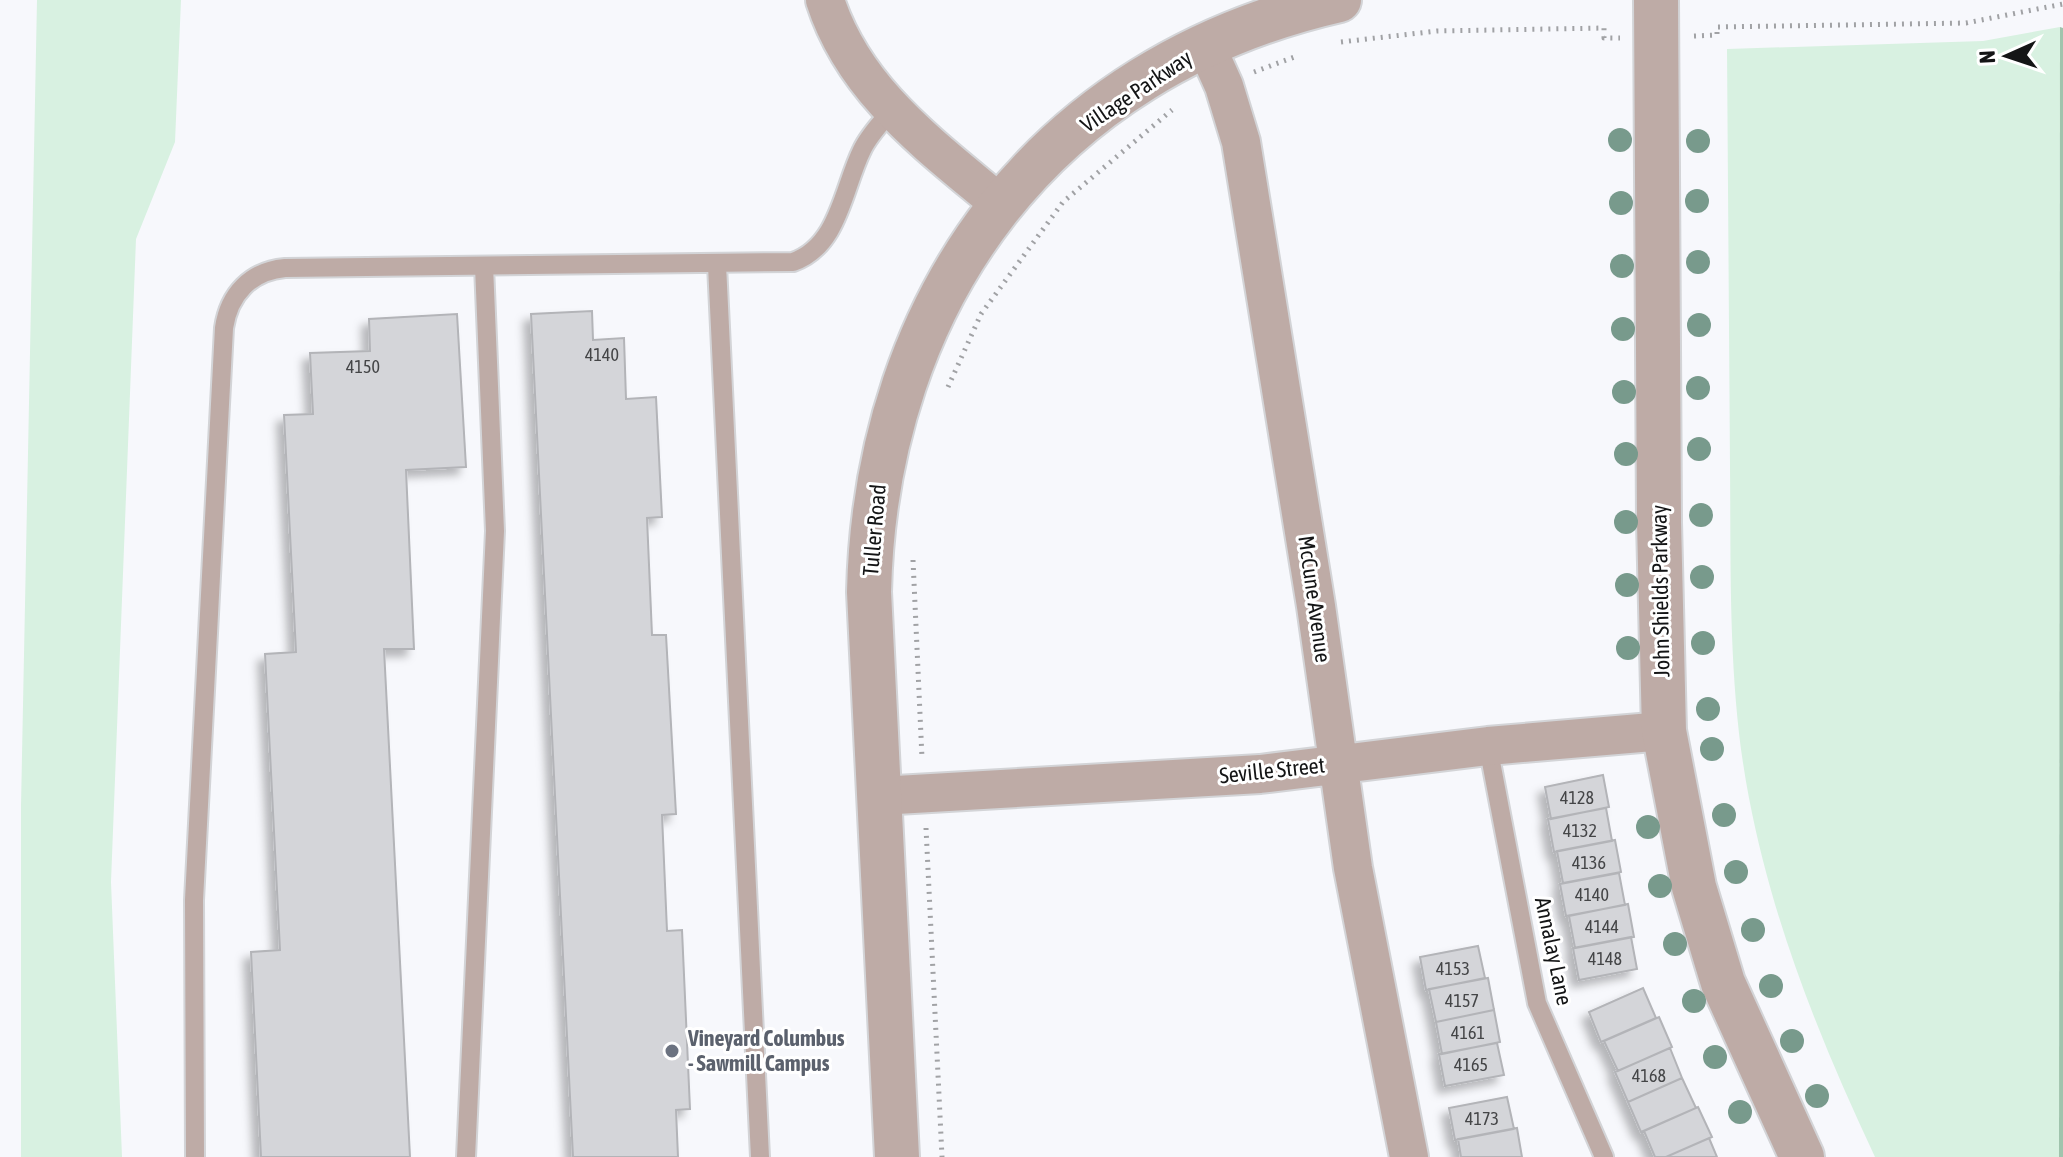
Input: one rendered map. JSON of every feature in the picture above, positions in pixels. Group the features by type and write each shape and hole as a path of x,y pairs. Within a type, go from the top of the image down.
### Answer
{"street":[{"path":"825,0 846,49 892,110 1000,204"},
{"name":"John Shields Parkway","path":"1656,0 1659,507 1664,731 1694,887 1713,953 1749,1046 1802,1157"},
{"name":"Village Parkway","path":"1000,204 1026,175 1104,107 1173,62 1286,14 1338,21"},
{"name":"McCune Avenue","path":"1206,46 1224,86 1241,142 1314,591 1353,868 1409,1157"},
{"name":"Tuller Road","path":"897,1157 869,592 872,522 881,462 895,407 923,332 957,266 1000,204"},
{"name":"Seville Street","path":"879,796 1260,774 1488,746 1664,731"}],"lane":[{"path":"195,1157 194,900 224,328 229,307 247,282 275,269 786,264 811,253 832,224 863,146 892,110"},
{"path":"717,265 760,1157"},
{"path":"466,1157 495,531 484,266"},
{"name":"Annalay Lane","path":"1488,746 1537,1003 1604,1157"}],"path":[{"path":"1689,36 1717,35 1717,27 1966,23 2063,4"},
{"path":"1338,21 1437,31 1598,28"},
{"path":"942,401 981,314 1063,202 1172,109 1309,52"},
{"path":"913,546 942,1157"}],"green space":[{"path":"37,0 181,0 175,142 136,239 111,882 122,1157 21,1157 21,806"},
{"path":"2060,27 2059,1157 1875,1157 1818,1026 1785,937 1759,845 1742,757 1734,674 1731,591 1727,49 1983,41"},
{"path":"2060,27 2063,28 2063,1157 2059,1157"}],"building":[{"path":"592,311 593,340 624,338 626,399 656,397 662,517 647,518 652,635 666,635 676,814 662,815 667,931 682,930 690,1109 676,1110 678,1157 573,1157 531,314"},
{"path":"457,314 466,467 406,470 414,649 384,649 410,1157 261,1157 251,952 280,950 265,654 296,652 284,415 313,414 310,353 370,351 369,319"},
{"path":"1603,775 1609,807 1551,819 1545,787"},
{"path":"1606,808 1612,841 1554,852 1548,819"},
{"path":"1615,840 1621,872 1563,883 1557,851"},
{"path":"1619,873 1625,905 1566,916 1560,884"},
{"path":"1628,904 1634,937 1575,948 1569,916"},
{"path":"1631,937 1637,969 1579,980 1573,948"},
{"path":"1478,946 1485,978 1426,990 1420,957"},
{"path":"1488,978 1494,1010 1436,1022 1429,989"},
{"path":"1643,988 1656,1018 1601,1042 1589,1012"},
{"path":"1494,1010 1500,1042 1442,1054 1436,1022"},
{"path":"1659,1017 1672,1047 1618,1071 1604,1041"},
{"path":"1497,1043 1504,1075 1445,1086 1439,1054"},
{"path":"1670,1048 1682,1078 1628,1102 1615,1072"},
{"path":"1682,1078 1696,1108 1641,1132 1628,1102"},
{"path":"1507,1097 1514,1129 1455,1140 1449,1108"},
{"path":"1698,1107 1712,1137 1666,1157 1655,1157 1644,1131"},
{"path":"1517,1128 1522,1157 1461,1157 1458,1139"},
{"path":"1709,1138 1717,1157 1666,1157"}],"place":[{"name":"Vineyard Columbus - Sawmill Campus","path":"672,1051"}]}
